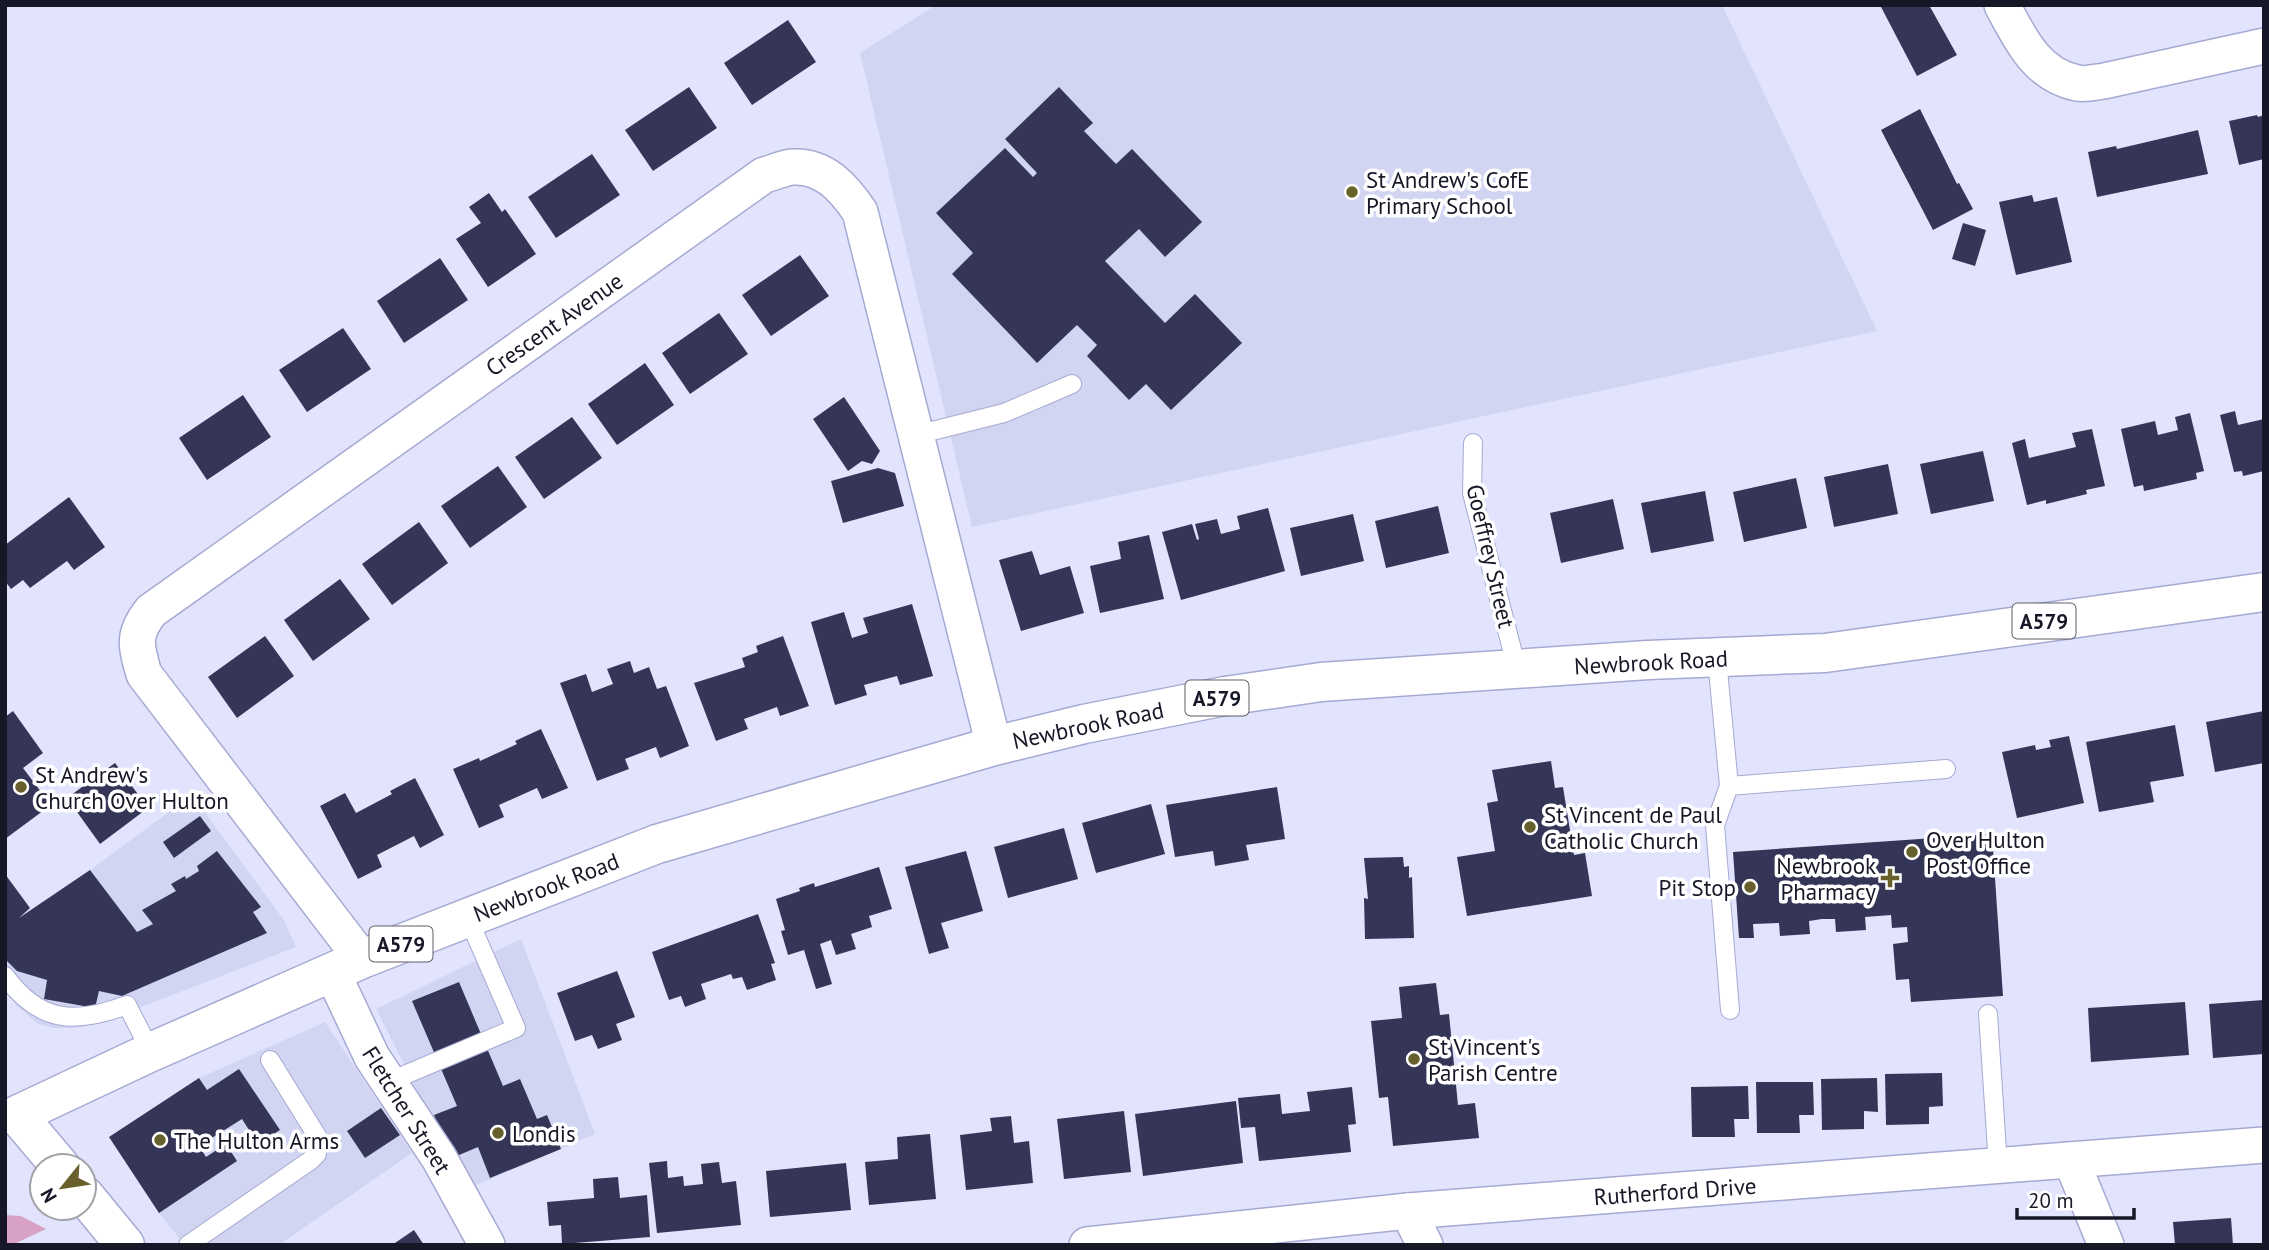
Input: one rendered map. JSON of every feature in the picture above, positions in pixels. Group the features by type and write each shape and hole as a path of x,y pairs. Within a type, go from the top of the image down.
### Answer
{"highway":[{"name":"Newbrook Road","path":"48,1152 17,1115 151,1052 347,966 657,844 994,746 1084,724 1225,696 1321,682 1825,653 2264,592"},
{"path":"98,1212 125,1245"}],"street":[{"path":"2002,5 2022,43 2035,60 2053,74 2078,84 2104,81 2264,46"},
{"name":"Crescent Avenue","path":"347,966 144,674 136,649 138,627 151,611 764,175 792,167 820,171 845,190 860,212 994,746"},
{"name":"Fletcher Street","path":"347,966 372,1057 439,1158 487,1245"},
{"name":"Rutherford Drive","path":"1087,1245 1408,1211 2264,1145"},
{"path":"2071,1160 2106,1245"},
{"path":"1408,1211 1425,1245"}],"lane":[{"path":"916,435 1004,413 1072,384"},
{"name":"Goeffrey Street","path":"1473,443 1472,493 1517,669"},
{"path":"1717,659 1729,786 1714,825 1730,1010"},
{"path":"1729,786 1946,769"},
{"path":"388,1082 516,1028 468,918"},
{"path":"5,976 34,1007 54,1016 75,1018 101,1014 128,1005 151,1052"},
{"path":"1988,1014 1998,1166"},
{"path":"188,1245 317,1154 317,1136 270,1060"}],"shaded area":[{"name":"St Andrew's CofE Primary School","path":"936,5 1722,5 1877,331 972,527 860,53"},
{"path":"192,795 284,920 296,947 108,1020 76,1028 54,1028 38,1024 17,1006 5,989 5,927 90,870"},
{"path":"521,939 595,1134 467,1189 376,1009"},
{"path":"325,1022 412,1153 279,1245 185,1245 159,1213 109,1137 199,1078"},
{"path":"5,1215 21,1216 46,1229 12,1245 5,1245"}],"building":[{"path":"1880,5 1929,5 1957,55 1917,76"},
{"path":"788,20 816,62 752,105 724,63"},
{"path":"689,87 717,128 653,171 625,130"},
{"path":"1059,87 1093,123 1084,131 1116,164 1132,149 1202,222 1165,257 1139,229 1105,261 1165,323 1195,294 1242,343 1171,410 1146,384 1129,400 1087,356 1097,345 1077,325 1037,363 952,274 973,253 936,213 1005,148 1033,177 1037,173 1005,139"},
{"path":"1920,109 1957,184 1959,183 1973,209 1933,230 1881,130"},
{"path":"2264,115 2264,159 2239,165 2229,121"},
{"path":"2198,130 2208,174 2097,197 2088,152 2116,146 2117,149"},
{"path":"592,154 620,195 556,238 528,197"},
{"path":"489,193 502,212 505,209 536,254 488,287 456,239 481,223 469,207"},
{"path":"2032,195 2034,202 2057,197 2072,262 2016,275 1999,202"},
{"path":"1963,223 1986,230 1975,266 1952,259"},
{"path":"800,255 829,296 771,336 742,295"},
{"path":"440,258 468,300 404,343 377,301"},
{"path":"719,313 748,354 690,394 662,353"},
{"path":"343,328 371,369 307,412 279,370"},
{"path":"645,363 674,405 617,445 588,404"},
{"path":"243,395 271,437 207,480 179,438"},
{"path":"844,397 880,451 872,464 862,461 848,471 813,419"},
{"path":"2235,411 2238,425 2264,419 2264,471 2243,476 2242,471 2234,472 2220,415"},
{"path":"2190,413 2204,471 2196,473 2197,479 2144,491 2143,485 2134,487 2121,429 2155,421 2158,435 2178,430 2175,417"},
{"path":"572,417 602,458 544,499 515,457"},
{"path":"2092,429 2105,486 2086,490 2087,494 2046,504 2046,500 2027,505 2012,443 2025,439 2029,458 2076,447 2072,433"},
{"path":"1983,451 1994,501 1931,514 1920,464"},
{"path":"1888,464 1898,514 1834,527 1824,477"},
{"path":"498,466 527,507 470,548 441,506"},
{"path":"878,468 895,473 904,506 843,523 831,481"},
{"path":"1796,478 1807,528 1744,542 1733,492"},
{"path":"1705,491 1714,541 1651,553 1641,503"},
{"path":"69,497 105,547 74,570 67,561 30,588 23,580 11,589 5,581 5,545"},
{"path":"1613,499 1624,549 1561,563 1550,513"},
{"path":"1438,506 1449,553 1386,568 1375,521"},
{"path":"1268,508 1285,571 1181,600 1162,532 1192,524 1197,540 1199,539 1195,524 1217,519 1221,534 1240,529 1237,516"},
{"path":"1353,514 1364,561 1301,576 1290,528"},
{"path":"419,522 448,563 392,605 362,564"},
{"path":"1149,535 1164,599 1100,613 1090,566 1121,559 1118,542"},
{"path":"1032,551 1040,575 1070,566 1084,613 1021,631 999,560"},
{"path":"340,579 370,619 313,661 284,620"},
{"path":"912,604 933,676 900,685 897,676 864,685 867,695 835,705 811,622 844,612 852,638 868,633 863,618"},
{"path":"265,636 294,676 237,718 208,677"},
{"path":"783,636 809,706 780,716 777,707 744,719 748,729 716,741 694,683 745,667 742,658 758,652 756,646"},
{"path":"630,661 634,673 649,667 657,689 666,686 689,746 660,758 656,747 625,759 629,769 597,781 560,683 586,674 592,692 613,684 607,669"},
{"name":"St Andrew's Church Over Hulton","path":"13,711 43,753 23,768 51,805 5,839 5,717"},
{"path":"2264,711 2264,763 2215,772 2206,722"},
{"path":"2175,725 2184,776 2150,782 2154,802 2099,812 2086,742"},
{"path":"541,729 568,788 542,799 537,788 499,805 504,817 479,828 453,769 479,758 480,761 517,744 515,741"},
{"path":"2069,736 2084,803 2017,818 2002,752 2035,745 2036,750 2051,747 2049,740"},
{"name":"St Vincent de Paul Catholic Church","path":"1551,761 1555,788 1563,787 1574,855 1585,853 1592,896 1467,916 1457,857 1495,851 1487,803 1498,801 1492,770"},
{"path":"115,763 148,808 100,844 67,798"},
{"path":"415,778 444,835 420,848 414,836 377,855 382,867 358,879 320,806 345,793 356,813"},
{"path":"1277,787 1285,839 1246,845 1249,860 1215,866 1213,851 1175,857 1166,805"},
{"path":"1151,804 1165,854 1096,873 1082,823"},
{"path":"200,816 211,831 174,858 163,842"},
{"path":"1064,828 1078,879 1008,898 994,847"},
{"path":"1992,834 2003,996 1911,1002 1909,979 1896,980 1893,944 1908,942 1907,927 1892,928 1891,915 1865,917 1866,930 1836,932 1835,919 1822,919 1809,921 1810,934 1780,936 1779,923 1753,924 1754,938 1739,938 1733,852"},
{"path":"217,851 261,907 253,912 267,933 122,996 99,991 95,1008 44,999 47,980 17,971 5,959 5,874 30,908 19,918 90,870 137,932 153,924 142,910 176,891 171,884 199,871 197,866"},
{"path":"966,851 983,911 941,923 949,948 929,954 905,867"},
{"path":"1403,857 1404,867 1409,866 1409,878 1412,877 1414,938 1365,939 1364,898 1368,899 1364,858"},
{"path":"879,867 892,909 869,916 872,927 851,934 856,949 836,955 831,940 820,944 832,984 816,989 804,950 788,955 781,931 785,930 776,899 814,883 815,887"},
{"path":"758,914 775,963 771,964 776,980 747,990 742,977 733,979 731,974 701,984 706,999 685,1007 681,996 669,1000 652,952"},
{"path":"617,971 635,1017 616,1024 622,1040 598,1049 592,1035 575,1041 557,993"},
{"path":"459,982 503,1086 520,1079 537,1119 547,1115 561,1149 490,1178 478,1147 452,1158 434,1115 457,1106 412,1001"},
{"name":"St Vincent's Parish Centre","path":"1436,983 1440,1015 1449,1014 1458,1105 1475,1103 1479,1138 1393,1146 1388,1097 1379,1098 1371,1021 1402,1018 1399,987"},
{"path":"2264,1000 2264,1054 2213,1058 2209,1004"},
{"path":"2185,1002 2189,1055 2091,1062 2088,1008"},
{"name":"The Hulton Arms","path":"239,1069 280,1130 258,1144 242,1119 199,1146 206,1157 226,1144 237,1161 159,1213 109,1137 199,1078 207,1090"},
{"path":"1942,1073 1943,1106 1929,1107 1929,1124 1886,1125 1885,1074"},
{"path":"1877,1078 1878,1112 1864,1111 1864,1129 1822,1130 1821,1079"},
{"path":"1756,1082 1813,1082 1814,1115 1799,1115 1800,1133 1757,1133"},
{"path":"1748,1086 1749,1119 1734,1119 1735,1137 1692,1137 1691,1087"},
{"path":"1352,1087 1356,1124 1348,1125 1351,1152 1259,1161 1255,1127 1241,1128 1238,1098 1280,1094 1282,1114 1310,1111 1307,1092"},
{"path":"1236,1101 1243,1163 1143,1176 1135,1114"},
{"path":"381,1108 400,1135 365,1158 347,1131"},
{"path":"1124,1111 1131,1172 1064,1179 1057,1119"},
{"path":"1011,1116 1014,1143 1029,1141 1033,1183 966,1190 960,1135 992,1131 990,1118"},
{"path":"930,1134 936,1199 869,1205 865,1162 898,1159 897,1137"},
{"path":"667,1161 668,1178 683,1176 684,1186 703,1184 701,1164 719,1162 722,1183 736,1181 741,1225 657,1233 649,1163"},
{"path":"846,1163 851,1210 770,1217 766,1171"},
{"path":"618,1177 620,1198 647,1195 650,1237 562,1244 561,1225 549,1226 547,1202 594,1198 593,1179"},
{"path":"2231,1218 2233,1245 2175,1245 2173,1222"},
{"path":"414,1230 424,1245 392,1245"}],"place":[{"name":"St Andrew's CofE Primary School","path":"1352,192"},
{"name":"St Andrew's Church Over Hulton","path":"21,787"},
{"name":"St Vincent de Paul Catholic Church","path":"1530,827"},
{"name":"Over Hulton Post Office","path":"1912,852"},
{"name":"Newbrook Pharmacy","path":"1890,878"},
{"name":"Pit Stop","path":"1750,887"},
{"name":"St Vincent's Parish Centre","path":"1414,1059"},
{"name":"Londis","path":"498,1133"},
{"name":"The Hulton Arms","path":"160,1140"}]}
